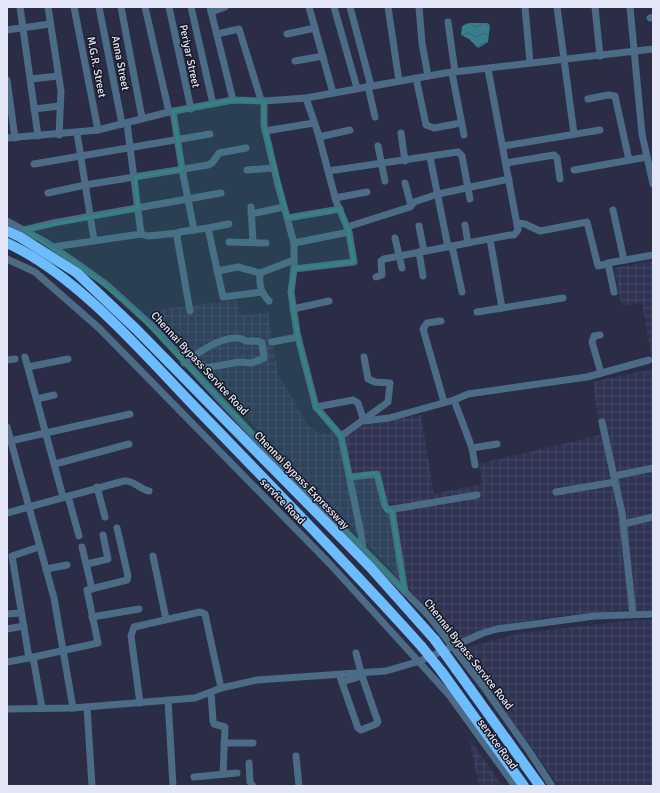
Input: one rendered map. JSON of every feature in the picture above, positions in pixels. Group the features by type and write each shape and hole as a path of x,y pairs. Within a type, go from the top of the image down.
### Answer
{"highway":[{"name":"Chennai Bypass Expressway","path":"7,231 76,273 131,324 370,567 435,640 540,786"},
{"path":"7,243 67,280 127,337 362,580 422,647 442,672 524,786"}],"street":[{"path":"20,7 38,136"},
{"path":"48,7 61,91 59,135"},
{"name":"M.G.R. Street","path":"74,7 98,130"},
{"name":"Anna Street","path":"99,7 131,148 141,234"},
{"path":"121,7 142,118"},
{"path":"146,7 171,111 194,230"},
{"name":"Periyar Street","path":"169,7 191,109"},
{"path":"191,7 213,104"},
{"path":"225,7 211,9 233,100"},
{"path":"309,7 333,93"},
{"path":"334,7 357,88"},
{"path":"350,7 370,86 375,117"},
{"path":"388,7 399,82"},
{"path":"419,7 422,43 428,76"},
{"path":"525,7 530,63"},
{"path":"557,7 574,134"},
{"path":"595,7 600,56"},
{"path":"630,7 642,134 653,184"},
{"path":"448,22 453,73 464,135"},
{"path":"7,30 50,24"},
{"path":"287,34 315,28"},
{"path":"217,34 239,29 263,101 265,131 294,243 294,269 291,292 298,337 316,407 341,436 361,534 362,549"},
{"path":"7,138 59,135 98,130 171,111 191,109 233,100 263,101 306,98 428,76 653,49"},
{"path":"295,61 323,56"},
{"path":"376,277 382,275 382,260 514,234 518,230 488,68"},
{"path":"31,80 58,76"},
{"path":"416,78 426,125 434,128 461,123"},
{"path":"7,80 15,138"},
{"path":"588,99 608,95 615,96 629,160"},
{"path":"294,269 354,262 348,230 335,198 319,138 306,98"},
{"path":"34,109 60,106"},
{"path":"265,131 314,123"},
{"path":"319,138 350,130"},
{"path":"503,146 600,130"},
{"path":"77,133 94,240"},
{"path":"401,133 405,161"},
{"path":"34,164 210,134"},
{"path":"378,146 384,181"},
{"path":"48,193 135,176 208,165 219,153 246,148"},
{"path":"328,171 461,154 470,199"},
{"path":"506,163 554,155 557,158 560,178"},
{"path":"430,157 462,292"},
{"path":"574,170 647,157"},
{"path":"247,170 274,168"},
{"path":"294,243 348,230 411,206 414,202 438,194 509,179"},
{"path":"405,183 411,206"},
{"path":"335,198 367,192"},
{"path":"24,230 90,216 221,193"},
{"path":"252,242 251,210 284,207"},
{"path":"288,218 340,209"},
{"path":"613,210 624,260"},
{"name":"Chennai Bypass Service Road","path":"7,221 53,247 107,285 130,306 362,549 429,616 527,747 552,786"},
{"path":"517,223 525,224 540,231 587,222 598,266 609,262 653,255"},
{"path":"53,247 141,234 157,236 228,224"},
{"path":"465,225 468,243"},
{"path":"419,226 423,276"},
{"path":"208,228 223,297 262,292"},
{"path":"178,233 190,311"},
{"path":"395,238 402,268"},
{"path":"490,239 502,308"},
{"path":"229,242 266,242"},
{"name":"service Road","path":"7,259 35,272 99,328 329,563 420,661 449,695 515,786"},
{"path":"217,271 238,268 260,273 294,260"},
{"path":"607,264 614,292"},
{"path":"260,273 259,282 262,292 269,301"},
{"path":"477,312 563,298"},
{"path":"293,309 329,301"},
{"path":"442,321 427,323 423,329 444,402"},
{"path":"600,335 594,336 592,342 601,373"},
{"path":"272,342 298,337"},
{"path":"184,363 193,357 214,344 236,338 248,341 259,341 262,343 264,355 264,358 252,363 239,362 205,368 193,357"},
{"path":"25,357 55,464 80,536"},
{"path":"341,436 364,421 388,402 390,384 386,381 370,381 367,376 364,357"},
{"path":"7,360 15,359"},
{"path":"28,367 68,359"},
{"path":"364,421 389,418 454,400 468,394 601,373 649,360"},
{"path":"37,399 54,395"},
{"path":"316,407 353,400 358,403 364,421"},
{"path":"454,400 472,448 475,465"},
{"path":"10,441 130,414"},
{"path":"602,422 615,479 623,524 633,614"},
{"path":"7,428 11,457 29,507 54,598 73,708"},
{"path":"55,464 129,444"},
{"path":"472,448 497,444"},
{"path":"556,492 615,479 653,468"},
{"path":"350,477 377,474 385,506 388,510 392,511 477,495"},
{"path":"7,513 97,487 129,480 140,489 149,491"},
{"path":"97,487 105,517"},
{"path":"392,511 405,592"},
{"path":"623,524 653,517"},
{"path":"7,662 98,643 87,590 127,580 128,576 117,528"},
{"path":"87,564 108,560 103,535"},
{"path":"40,547 12,556 21,613 42,708"},
{"path":"82,547 92,589"},
{"path":"152,556 166,619"},
{"path":"46,569 68,565"},
{"path":"92,617 139,609"},
{"path":"140,702 131,632 134,627 200,612 205,614 221,688"},
{"path":"7,614 21,613"},
{"path":"7,709 73,708 195,698 221,688 257,680 339,674 361,674 386,671 420,661 483,633 512,626 595,616 653,614"},
{"path":"7,629 24,626"},
{"path":"339,674 358,728 361,730 376,724 378,722 361,674 356,654"},
{"path":"342,682 361,674"},
{"path":"211,693 214,724 225,727 223,774"},
{"path":"168,700 173,786"},
{"path":"87,707 92,786"},
{"path":"224,743 253,743"},
{"path":"296,756 299,786"},
{"path":"249,763 250,782 253,786"},
{"path":"194,777 237,773"}],"highlighted area":[{"path":"233,100 264,101 264,125 288,218 340,209 349,232 354,262 294,269 291,292 297,333 316,407 341,436 350,477 374,473 379,476 386,510 392,511 405,592 130,306 79,265 24,230 138,208 135,177 182,169 173,111"}],"shaded area":[{"path":"653,261 653,367 642,302 622,306 614,268"},
{"path":"236,300 242,315 268,312 278,374 307,424 320,434 421,415 434,494 482,484 479,464 600,435 593,382 653,369 653,610 625,610 543,618 505,625 456,640 371,548 299,475 148,311"},
{"path":"653,620 653,786 559,786 461,649 522,633 627,621"},
{"path":"469,738 502,786 479,786"}],"water":[{"path":"468,23 487,23 490,25 488,42 478,48 469,39 461,35 462,26"}]}
